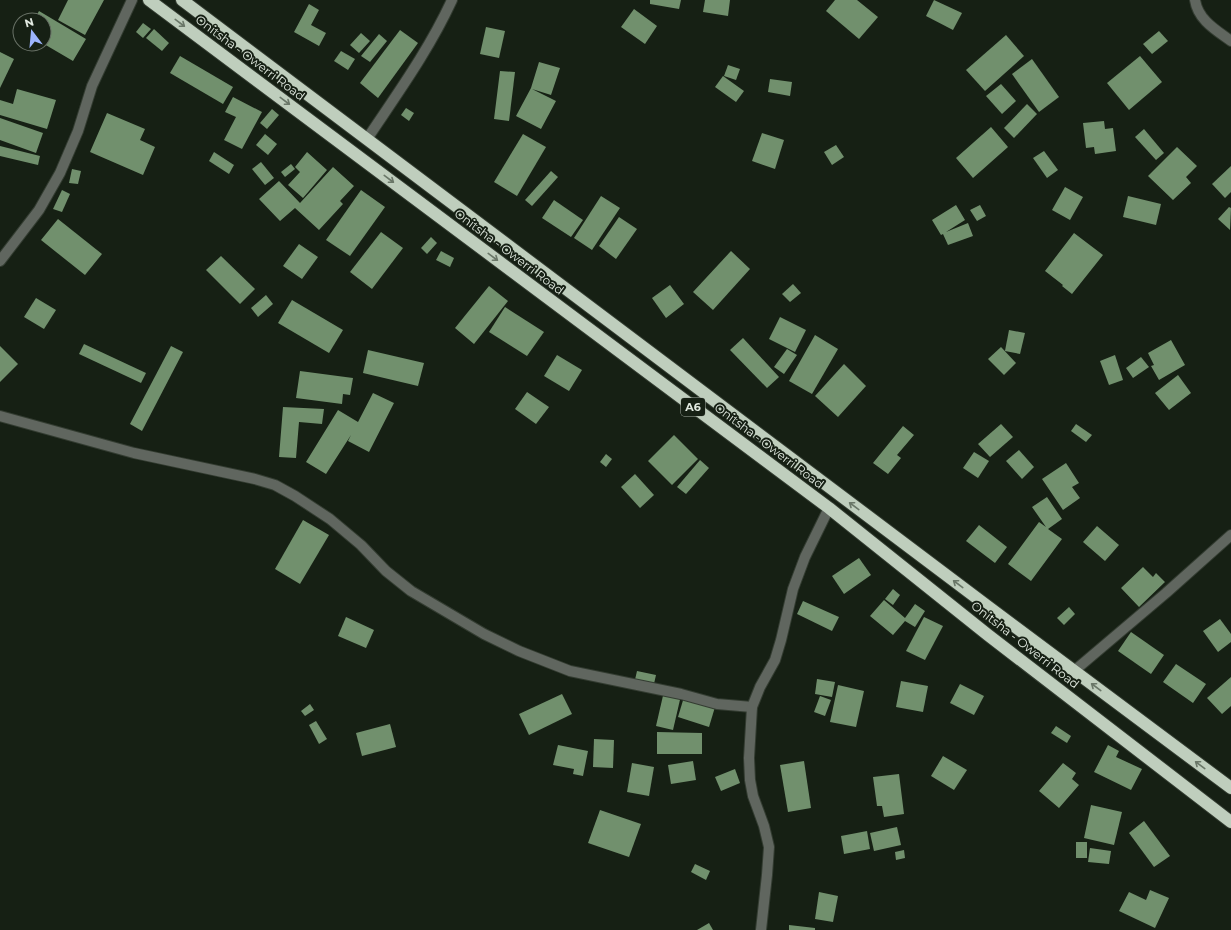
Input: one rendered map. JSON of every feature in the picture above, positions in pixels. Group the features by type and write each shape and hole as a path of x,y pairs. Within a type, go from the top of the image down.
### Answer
{"highway":[{"name":"Onitsha - Owerri Road","path":"149,0 829,508 988,635 1231,822"},
{"name":"Onitsha - Owerri Road","path":"182,0 1231,788"}],"street":[{"path":"0,261 39,210 60,173 78,131 92,86 132,0"},
{"path":"367,139 413,71 439,28 452,0"},
{"path":"1195,0 1200,14 1207,24 1231,41"},
{"path":"0,416 134,453 255,479 275,485 295,496 330,520 361,545 386,571 410,592 484,634 519,651 570,671 681,694 718,704 752,707"},
{"path":"761,930 769,847 750,780 749,758 752,707 760,687 775,660 793,589 805,557 829,508"},
{"path":"1074,671 1166,593 1231,535"}],"building":[{"path":"68,0 104,0 85,35 58,20"},
{"path":"650,0 681,0 679,9 650,4"},
{"path":"705,0 730,0 728,16 703,12"},
{"path":"835,0 857,0 878,17 859,39 826,11"},
{"path":"934,0 962,13 953,30 926,16"},
{"path":"309,4 319,10 311,25 326,33 319,46 294,32"},
{"path":"634,9 657,26 645,44 621,27"},
{"path":"52,19 86,39 73,61 52,49"},
{"path":"143,23 151,29 143,38 136,32"},
{"path":"486,27 505,31 499,58 480,54"},
{"path":"154,29 169,43 162,51 146,38"},
{"path":"400,30 418,43 378,98 360,83"},
{"path":"1159,31 1168,41 1152,54 1143,44"},
{"path":"361,33 370,41 359,53 350,45"},
{"path":"379,34 387,41 370,62 361,56"},
{"path":"1006,35 1024,56 985,91 966,70"},
{"path":"341,51 355,59 348,70 334,61"},
{"path":"0,52 14,59 0,88"},
{"path":"180,56 233,87 223,104 170,73"},
{"path":"1140,56 1162,82 1129,110 1107,83"},
{"path":"1032,59 1059,97 1039,112 1012,74"},
{"path":"539,62 560,68 551,95 532,89 556,101 541,129 516,116 531,88"},
{"path":"728,65 740,69 736,80 724,76"},
{"path":"500,71 515,72 509,121 494,119"},
{"path":"723,76 744,91 736,102 715,87"},
{"path":"770,79 792,82 790,96 768,92"},
{"path":"1001,84 1016,101 1002,114 986,96"},
{"path":"17,89 56,100 47,129 0,115 0,100 13,104"},
{"path":"233,97 262,112 242,149 224,140 236,117 225,112"},
{"path":"1027,104 1037,114 1014,138 1004,128"},
{"path":"406,108 414,113 409,121 401,115"},
{"path":"272,109 279,115 267,129 260,123"},
{"path":"107,113 145,129 140,140 155,147 143,175 90,152"},
{"path":"0,118 43,133 36,153 0,140"},
{"path":"1104,121 1105,129 1113,128 1116,151 1095,154 1094,147 1086,148 1083,123"},
{"path":"991,127 1008,147 973,178 956,158"},
{"path":"1144,129 1164,153 1156,160 1135,137"},
{"path":"762,133 784,140 775,169 752,161"},
{"path":"265,134 277,144 268,155 256,145"},
{"path":"523,134 546,147 517,196 494,182"},
{"path":"836,145 844,157 832,165 824,152"},
{"path":"0,146 40,156 38,165 0,156"},
{"path":"1177,147 1197,166 1186,177 1191,183 1173,200 1148,176"},
{"path":"1044,151 1058,170 1047,178 1033,158"},
{"path":"214,152 234,165 229,174 209,161"},
{"path":"307,152 327,170 303,198 288,185 300,172 295,167"},
{"path":"261,162 274,178 265,185 252,169"},
{"path":"291,164 295,169 285,177 281,172"},
{"path":"1231,166 1231,192 1225,198 1212,184"},
{"path":"333,167 354,186 340,201 343,204 319,230 295,208 280,221 259,199 279,181 300,203"},
{"path":"72,169 81,171 78,184 69,183"},
{"path":"551,171 558,177 532,206 525,200"},
{"path":"1065,187 1083,197 1070,220 1052,210"},
{"path":"62,190 70,194 62,212 53,209"},
{"path":"361,190 385,207 350,256 326,240"},
{"path":"601,196 620,208 592,250 574,238"},
{"path":"1128,196 1161,204 1156,225 1123,217"},
{"path":"554,200 583,220 571,237 542,218"},
{"path":"956,205 965,220 946,232 968,223 973,236 948,245 943,234 941,235 932,220"},
{"path":"980,205 986,216 977,221 970,210"},
{"path":"1229,207 1231,208 1230,230 1218,219"},
{"path":"619,217 637,229 616,259 599,246"},
{"path":"58,219 102,254 85,275 41,240"},
{"path":"381,232 403,248 372,289 350,272"},
{"path":"1074,233 1103,255 1072,294 1045,271"},
{"path":"431,237 437,243 427,254 421,248"},
{"path":"299,244 318,257 302,279 283,266"},
{"path":"441,251 454,258 450,267 436,260"},
{"path":"731,251 750,269 713,310 693,292"},
{"path":"221,256 255,289 240,304 206,270"},
{"path":"793,284 801,293 790,302 782,294"},
{"path":"670,285 684,304 666,318 652,298"},
{"path":"489,286 508,301 474,344 455,328"},
{"path":"266,295 273,304 258,317 251,308"},
{"path":"36,298 56,310 44,329 24,317"},
{"path":"292,300 343,330 329,353 278,323"},
{"path":"505,307 544,332 527,356 489,332"},
{"path":"780,317 806,330 795,352 769,339"},
{"path":"1009,330 1025,333 1020,354 1005,351"},
{"path":"815,335 838,349 812,394 789,381"},
{"path":"743,338 779,377 767,388 730,350"},
{"path":"1171,340 1185,365 1159,380 1151,366 1154,365 1148,353"},
{"path":"84,344 146,373 141,383 79,354"},
{"path":"0,346 18,364 0,382"},
{"path":"171,346 183,352 142,431 130,424"},
{"path":"1001,347 1016,363 1004,375 988,359"},
{"path":"787,349 797,355 784,374 774,367"},
{"path":"368,350 424,363 418,386 363,373"},
{"path":"557,355 582,370 569,391 544,376"},
{"path":"1115,355 1123,380 1109,385 1100,361"},
{"path":"1141,357 1149,367 1133,378 1126,368"},
{"path":"844,364 866,386 838,417 815,396"},
{"path":"300,371 353,378 350,395 343,394 342,404 296,398"},
{"path":"1178,375 1191,393 1169,410 1155,393"},
{"path":"527,392 549,407 536,424 515,409"},
{"path":"373,393 394,403 369,452 348,441 351,435 326,474 306,462 338,410 358,422"},
{"path":"283,407 324,409 322,424 299,422 296,458 279,457"},
{"path":"1001,424 1013,437 990,457 978,444"},
{"path":"1076,424 1092,435 1086,442 1071,431"},
{"path":"903,426 914,435 897,455 901,458 888,474 873,463"},
{"path":"674,435 698,459 672,485 648,461"},
{"path":"1019,450 1034,467 1022,479 1006,461"},
{"path":"974,452 989,461 978,478 963,468"},
{"path":"606,454 612,459 606,467 600,462"},
{"path":"700,460 709,468 686,494 677,487"},
{"path":"1066,463 1079,483 1072,487 1080,498 1063,510 1042,479"},
{"path":"635,474 654,495 640,508 621,487"},
{"path":"1047,497 1062,519 1048,529 1062,539 1031,581 1008,564 1039,522 1046,527 1032,507"},
{"path":"303,520 329,535 300,584 275,569"},
{"path":"979,525 1007,547 995,563 966,541"},
{"path":"1097,526 1119,545 1105,561 1083,542"},
{"path":"859,558 871,575 844,594 832,576"},
{"path":"1143,567 1153,577 1156,573 1165,582 1139,607 1121,588"},
{"path":"893,589 900,595 893,605 885,599"},
{"path":"884,600 905,618 915,604 925,611 915,627 905,621 893,635 870,616"},
{"path":"803,601 839,617 832,631 797,614"},
{"path":"1069,607 1075,614 1064,625 1057,618"},
{"path":"346,617 374,630 366,648 338,636"},
{"path":"924,617 943,626 925,660 906,651"},
{"path":"1220,619 1231,634 1231,642 1218,652 1203,631"},
{"path":"1131,632 1164,655 1151,674 1118,651"},
{"path":"1176,664 1206,684 1193,703 1163,682"},
{"path":"637,671 656,675 653,688 634,684"},
{"path":"1231,677 1231,706 1222,714 1207,698"},
{"path":"817,679 835,682 832,697 815,694"},
{"path":"901,681 928,686 923,712 896,707"},
{"path":"960,684 984,696 974,715 950,703"},
{"path":"838,685 864,691 856,727 830,722"},
{"path":"665,687 682,691 673,730 656,726"},
{"path":"562,694 572,714 529,735 519,714"},
{"path":"820,696 831,700 825,716 814,712"},
{"path":"684,697 715,707 709,727 678,717"},
{"path":"310,704 314,710 305,716 301,711"},
{"path":"316,721 327,739 319,744 309,725"},
{"path":"390,724 396,747 362,756 356,733"},
{"path":"1056,726 1071,736 1067,743 1051,733"},
{"path":"657,732 702,733 702,754 657,754"},
{"path":"594,739 614,740 613,768 593,767"},
{"path":"558,745 588,751 583,776 573,774 574,769 553,765"},
{"path":"1108,745 1119,751 1116,757 1142,769 1131,790 1094,772"},
{"path":"943,756 967,770 954,790 931,776"},
{"path":"693,761 696,780 671,784 668,765"},
{"path":"804,761 811,808 788,812 780,765"},
{"path":"632,763 654,767 649,796 627,792"},
{"path":"1063,763 1076,773 1072,779 1079,785 1059,808 1039,791"},
{"path":"735,769 740,783 721,791 715,777"},
{"path":"899,774 904,814 884,817 882,806 877,806 873,777"},
{"path":"1091,805 1122,812 1114,845 1084,838"},
{"path":"600,810 641,824 629,857 588,843"},
{"path":"1144,821 1170,856 1154,867 1129,833"},
{"path":"897,827 901,845 874,851 870,833"},
{"path":"867,831 870,849 844,854 841,836"},
{"path":"1076,842 1087,842 1087,858 1076,858"},
{"path":"1090,848 1111,851 1109,864 1088,862"},
{"path":"904,850 905,858 896,860 895,852"},
{"path":"695,864 710,871 706,880 691,872"},
{"path":"1150,890 1169,898 1155,928 1119,911 1129,892 1146,900"},
{"path":"819,892 838,896 833,922 815,919"},
{"path":"709,923 713,930 697,930"},
{"path":"789,925 815,928 815,930 789,930"}]}
